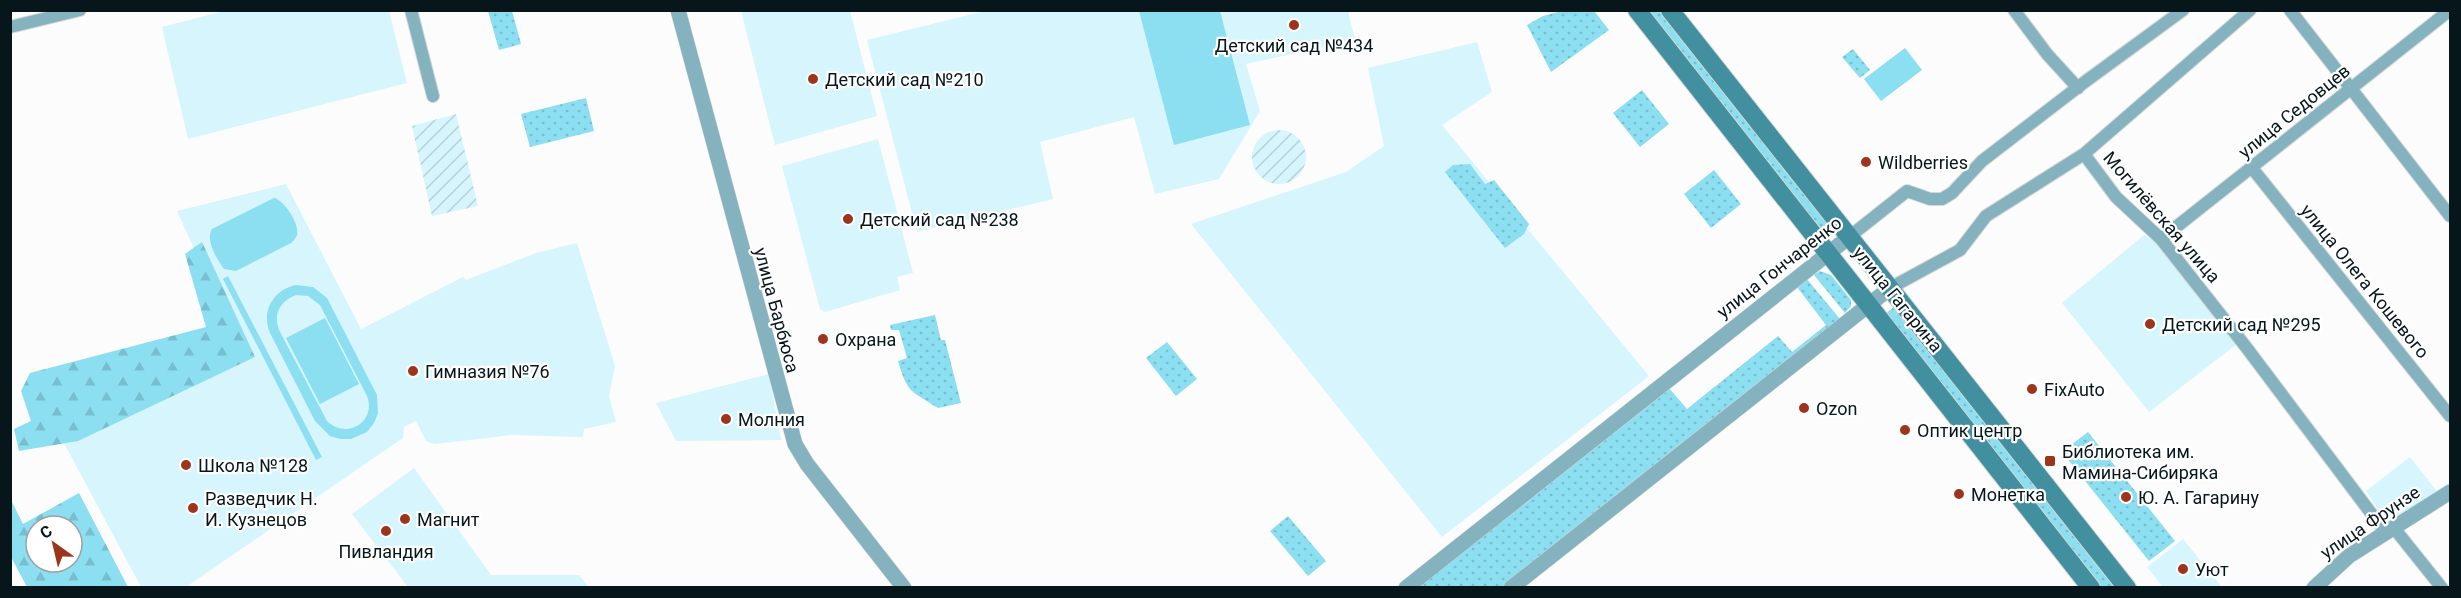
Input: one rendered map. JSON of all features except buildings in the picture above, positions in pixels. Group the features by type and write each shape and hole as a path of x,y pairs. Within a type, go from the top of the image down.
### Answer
{"main road":[{"name":"улица Гагарина","path":"1637,10 2091,588"},
{"name":"улица Гагарина","path":"1670,10 2127,588"}],"street":[{"path":"10,27 80,10"},
{"path":"411,10 433,96"},
{"name":"улица Барбюса","path":"678,10 795,444 807,464 904,588"},
{"path":"2014,10 2047,54 2078,87"},
{"name":"улица Гончаренко","path":"1406,588 1907,191 1930,200 1942,199 1952,193 1982,161 2183,10"},
{"path":"1511,588 1890,288 1960,250 1986,216 2084,154 2250,10"},
{"path":"2290,10 2451,216"},
{"name":"улица Седовцев","path":"2161,239 2450,10"},
{"name":"Могилёвская улица","path":"2084,154 2116,197 2161,239 2390,531 2442,588"},
{"name":"улица Олега Кошевого","path":"2252,168 2451,416"},
{"name":"улица Фрунзе","path":"2314,588 2349,556 2451,492"}],"shaded area":[{"path":"228,10 389,11 407,83 188,139 162,27"},
{"path":"989,10 1348,11 1355,40 1246,64 1260,111 1219,179 1155,194 1134,117 1040,142 1053,199 917,232 867,40"},
{"name":"Детский сад №210","path":"741,11 850,11 877,116 775,145"},
{"path":"1477,42 1492,92 1442,125 1649,376 1442,537 1191,224 1346,172 1384,146 1368,68"},
{"path":"456,114 478,206 432,216 412,126"},
{"path":"1274,130 1284,130 1294,134 1302,142 1306,157 1302,172 1294,180 1284,184 1274,184 1264,180 1256,172 1252,162 1252,152 1256,142 1264,134"},
{"name":"Детский сад №238","path":"878,139 913,273 897,277 900,290 825,312 820,309 782,166"},
{"path":"286,184 361,329 463,277 466,280 536,253 577,243 615,366 609,396 616,422 584,429 583,437 513,435 434,444 426,441 416,421 404,427 403,438 186,587 141,587 57,430 234,337 177,211"},
{"name":"Детский сад №295","path":"2144,235 2159,244 2237,344 2149,412 2062,303"},
{"path":"769,374 781,440 676,441 656,403"},
{"path":"2410,457 2439,494 2387,523 2366,491"},
{"path":"414,468 491,575 579,575 589,587 408,587 352,514"},
{"name":"Уют","path":"2183,539 2222,587 2163,587 2147,567"}],"green space":[{"path":"488,11 512,11 521,44 499,50"},
{"path":"1139,11 1220,11 1250,125 1174,145"},
{"path":"1562,11 1594,11 1609,30 1551,72 1527,25 1543,16"},
{"path":"1647,11 1660,11 1831,228 1823,235"},
{"path":"1905,48 1922,70 1881,101 1864,79"},
{"path":"1853,49 1870,70 1860,78 1842,57"},
{"path":"1642,90 1669,124 1640,147 1613,113"},
{"path":"586,98 594,131 530,147 521,114"},
{"path":"1470,164 1485,184 1494,180 1529,224 1524,234 1505,248 1445,172 1453,165"},
{"path":"1714,170 1741,204 1711,228 1684,194"},
{"path":"274,198 282,203 294,219 297,230 295,238 291,243 236,271 224,269 211,244 212,229"},
{"path":"202,242 255,357 78,441 19,451 14,429 31,421 21,391 30,373 206,327 185,254"},
{"path":"1820,271 1831,275 1851,300 1851,306 1845,313 1814,275"},
{"path":"228,276 322,457 316,460 223,279"},
{"path":"1806,278 1840,319 1510,587 1415,588 1669,388 1687,409 1778,336 1792,352 1826,325 1797,287"},
{"path":"296,285 313,287 327,298 377,395 378,413 367,432 351,439 340,439 330,436 315,421 268,325 268,309 271,303 275,297","holes":["296,295 308,296 320,305 367,396 368,414 358,425 351,428 343,429 327,421 277,324 282,304"]},
{"path":"1894,307 2116,587 2102,587 1885,314"},
{"path":"935,315 941,340 945,340 961,403 938,408 908,386 898,361 907,358 899,330 891,330 890,325"},
{"path":"325,318 359,384 320,404 286,338"},
{"path":"1167,342 1197,379 1176,396 1146,358"},
{"path":"2088,432 2175,541 2149,561 2062,452"},
{"path":"79,493 128,587 27,587 11,557 11,500 24,523 24,574 84,574 84,514 41,514"},
{"path":"1288,516 1326,561 1308,576 1270,531"}],"place":[{"name":"Детский сад №434","path":"1294,25"},
{"name":"Детский сад №210","path":"813,79"},
{"name":"Wildberries","path":"1866,162"},
{"name":"Детский сад №238","path":"848,219"},
{"name":"Детский сад №295","path":"2150,324"},
{"name":"Охрана","path":"823,339"},
{"name":"Гимназия №76","path":"413,371"},
{"name":"FixAuto","path":"2032,389"},
{"name":"Ozon","path":"1804,408"},
{"name":"Молния","path":"726,419"},
{"name":"Оптик центр","path":"1905,430"},
{"name":"Библиотека им. Мамина-Сибиряка","path":"2050,461"},
{"name":"Школа №128","path":"186,465"},
{"name":"Монетка","path":"1959,494"},
{"name":"Ю. А. Гагарину","path":"2126,497"},
{"name":"Разведчик Н. И. Кузнецов","path":"193,508"},
{"name":"Магнит","path":"405,519"},
{"name":"Пивландия","path":"386,531"},
{"name":"Уют","path":"2183,569"}]}
